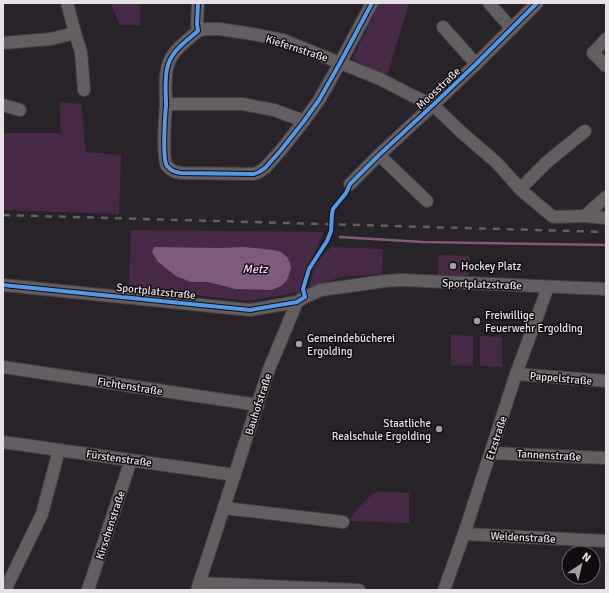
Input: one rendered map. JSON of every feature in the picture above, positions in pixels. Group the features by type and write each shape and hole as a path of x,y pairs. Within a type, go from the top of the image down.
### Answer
{"street":[{"path":"67,3 81,52 84,90"},
{"path":"198,3 198,31 187,39 171,57 168,66 164,125 166,165 172,171 181,173 254,174 265,168 281,150 319,100 372,3"},
{"path":"489,3 512,29"},
{"name":"Moosstraße","path":"350,184 476,64 537,3"},
{"path":"443,27 476,64"},
{"name":"Kiefernstraße","path":"198,31 206,29 220,30 282,40 380,79 415,98 433,105 497,163 520,189 553,217 585,216 606,218"},
{"path":"3,43 51,39 75,33"},
{"path":"606,39 593,53 606,66"},
{"path":"166,104 242,104 274,110 304,121"},
{"path":"3,105 20,110"},
{"path":"520,189 547,162 585,131"},
{"path":"379,155 427,201"},
{"path":"585,216 606,197"},
{"name":"Sportplatzstraße","path":"3,285 250,310 297,302 321,290 401,280 606,289"},
{"name":"Etzstraße","path":"444,590 491,453 516,374 548,287"},
{"name":"Bauhofstraße","path":"198,587 270,369 297,302"},
{"name":"Fichtenstraße","path":"3,367 258,405"},
{"name":"Pappelstraße","path":"516,374 606,381"},
{"name":"Fürstenstraße","path":"3,442 235,475"},
{"path":"5,590 42,514 59,450"},
{"name":"Tannenstraße","path":"491,453 606,458"},
{"name":"Kirschenstraße","path":"88,590 131,460"},
{"path":"224,508 343,522"},
{"name":"Weidenstraße","path":"464,534 606,541"},
{"path":"198,587 359,590"}],"shaded area":[{"path":"112,3 140,3 140,25 120,25 112,7"},
{"path":"378,3 409,3 387,76 352,59 374,15"},
{"path":"60,102 81,104 86,152 121,155 119,214 3,210 3,133 61,133"},
{"path":"131,230 323,232 300,292 248,301 129,287"},
{"path":"331,247 383,249 382,274 340,277 309,289 315,264"},
{"name":"Hockey Platz","path":"438,255 469,256 469,276 438,275"},
{"path":"451,335 473,336 473,366 451,365"},
{"path":"480,336 502,337 502,367 480,366"},
{"path":"378,491 409,493 409,523 348,521 366,500"}],"water":[{"name":"Metz","path":"155,247 243,247 273,250 281,252 287,257 291,268 287,280 281,286 272,290 236,289 208,282 191,282 176,276 158,262 152,252"}],"waterway":[{"path":"340,237 423,242 606,245"}],"railway":[{"path":"3,215 606,232"}],"cycle path":[{"path":"198,3 198,31 176,50 168,65 164,137 165,162 170,169 181,173 254,174 265,168 281,150 319,100 372,3"},
{"path":"3,285 250,310 297,302 305,297 303,289 309,269 327,241 331,231 333,209 346,193 350,184 476,64 537,3"}],"place":[{"name":"Hockey Platz","path":"453,266"},
{"name":"Freiwillige Feuerwehr Ergolding","path":"477,321"},
{"name":"Gemeindebücherei Ergolding","path":"299,344"},
{"name":"Staatliche Realschule Ergolding","path":"439,429"}]}
